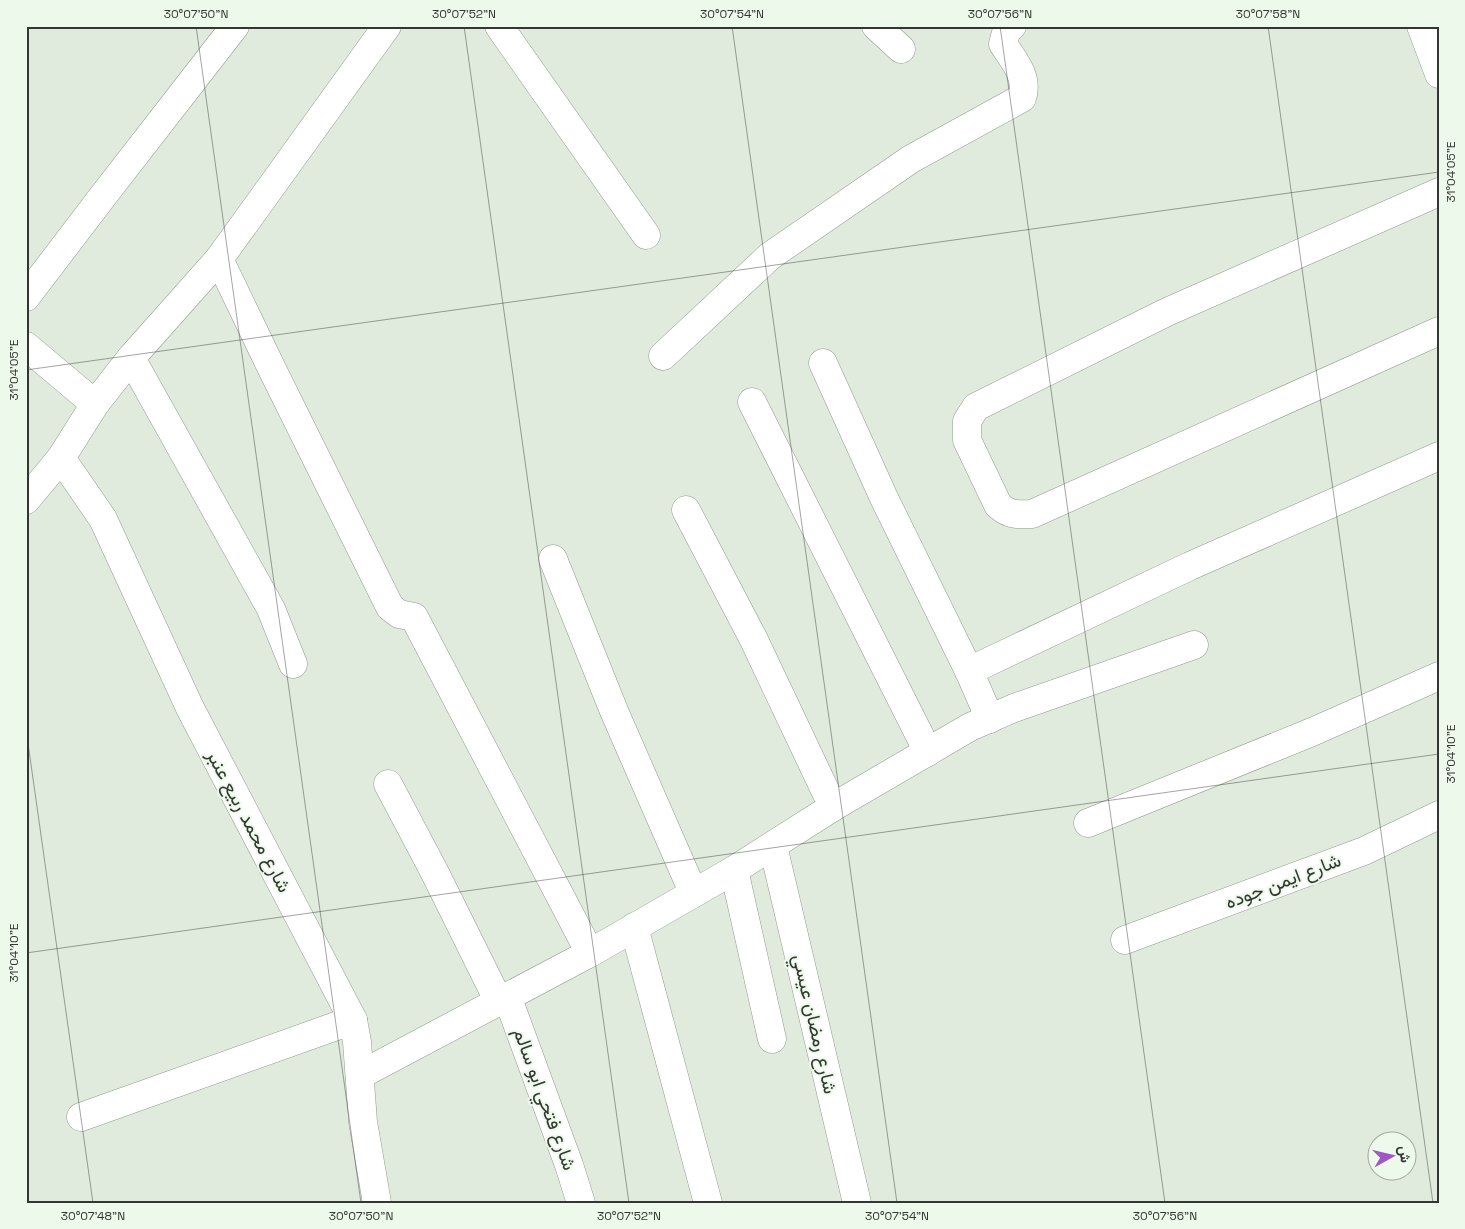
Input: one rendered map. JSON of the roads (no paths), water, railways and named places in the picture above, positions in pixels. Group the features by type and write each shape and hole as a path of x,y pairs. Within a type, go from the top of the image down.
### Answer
{"street":[{"path":"27,295 236,26"},
{"path":"26,500 61,458 95,404 132,358 219,259 387,26"},
{"path":"499,26 646,235"},
{"path":"876,26 901,50"},
{"path":"663,356 770,256 911,159 1022,98 1025,89 1024,77 1003,44 1007,29 1012,26"},
{"path":"1421,26 1439,74"},
{"path":"1439,192 1167,312 976,407 967,422 967,440 998,505 1006,512 1017,515 1032,514 1439,331"},
{"path":"219,259 390,607 399,614 414,617 590,953"},
{"path":"26,346 95,404"},
{"path":"132,358 271,609 293,664"},
{"path":"823,363 884,498 969,671 990,719"},
{"path":"752,402 928,752"},
{"path":"969,671 1190,566 1439,456"},
{"name":"شارع محمد ربيع عنبر","path":"61,458 103,519 190,708 353,1020 357,1042 363,1122 377,1203"},
{"path":"686,510 754,640 834,807"},
{"path":"552,559 614,711 693,892"},
{"path":"360,1075 590,953 734,870 834,807 970,727 1014,708 1194,645"},
{"path":"1088,824 1312,732 1439,676"},
{"name":"شارع فتحي ابو سالم","path":"388,784 503,998 569,1165 581,1203"},
{"name":"شارع ايمن جوده","path":"1125,940 1364,851 1439,815"},
{"name":"شارع رمضان عيسي","path":"773,846 858,1203"},
{"path":"734,870 772,1039"},
{"path":"634,927 708,1203"},
{"path":"81,1117 353,1020"}]}
